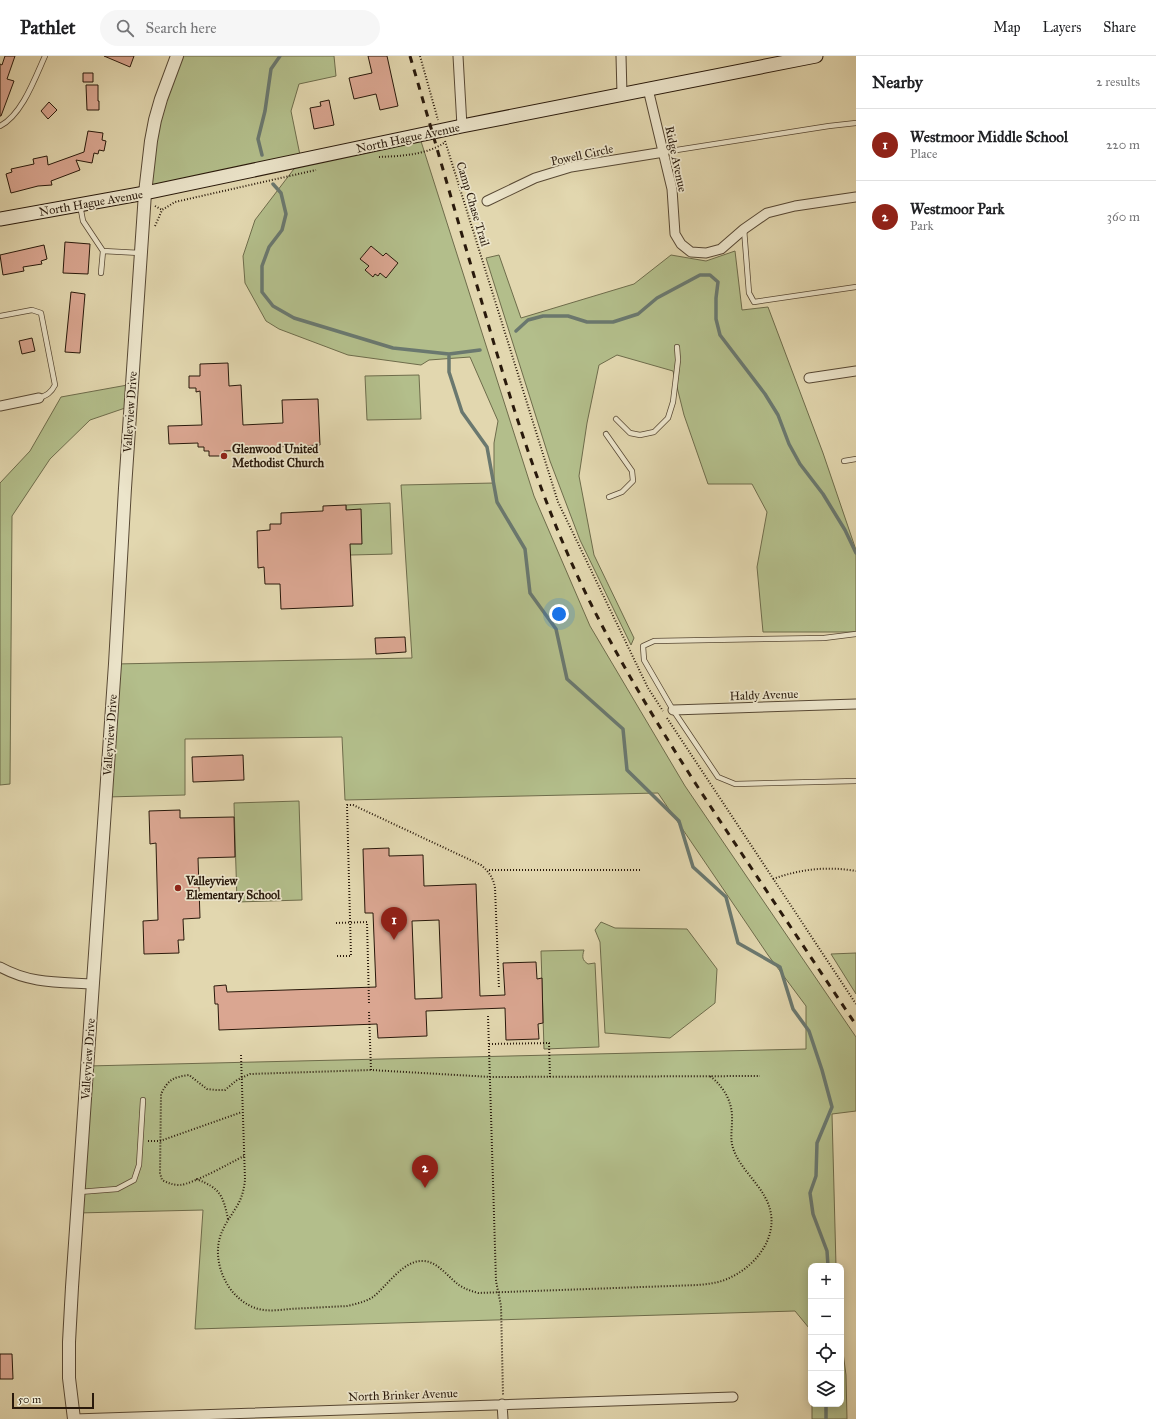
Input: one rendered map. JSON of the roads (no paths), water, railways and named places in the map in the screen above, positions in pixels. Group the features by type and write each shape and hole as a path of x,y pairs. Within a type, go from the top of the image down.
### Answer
{"main road":[{"name":"North Hague Avenue","path":"0,219 443,136 462,126 791,58 816,56"}],"street":[{"name":"Valleyview Drive","path":"74,1419 69,1378 69,1342 145,193 155,120 177,56"},
{"path":"458,56 462,126"},
{"path":"621,56 622,94"},
{"name":"Ridge Avenue","path":"648,88 672,189 675,234 681,244 691,252 706,253 721,249 744,229"},
{"name":"Powell Circle","path":"487,201 535,178 571,167 664,152"},
{"path":"744,229 767,213 795,206 856,197"},
{"path":"809,378 856,371"},
{"path":"0,406 39,398"},
{"name":"Haldy Avenue","path":"673,710 856,704"},
{"path":"0,967 23,978 39,981 93,984"},
{"name":"North Brinker Avenue","path":"74,1419 733,1397"},
{"path":"502,1404 502,1419"}],"lane":[{"path":"0,126 7,122 18,110 45,56"},
{"path":"664,152 856,123"},
{"path":"80,204 83,221 103,251 102,273"},
{"path":"744,229 749,293 754,302 856,287"},
{"path":"103,251 141,253"},
{"path":"0,316 32,310 41,314 55,385 52,392 39,398"},
{"path":"616,419 630,433 640,436 654,432 668,418 674,395 678,360 677,347"},
{"path":"606,434 632,471 633,481 622,492 609,497"},
{"path":"844,461 856,459"},
{"path":"856,634 824,638 654,641 643,646 644,660 673,710 718,777 735,784 856,781"},
{"path":"79,1192 117,1189 134,1180 139,1165 143,1100"}],"waterway":[{"path":"262,155 258,139 265,111 271,69 280,56"},
{"path":"273,184 281,193 286,214 282,230 269,247 262,266 262,292 273,306 294,318 393,348 449,354 480,350"},
{"path":"516,331 528,320 543,316 568,316 587,322 613,322 638,314 657,298 700,275 710,275 718,282 716,319 720,335 765,394 778,415 789,444 800,464 823,494 845,530 856,553"},
{"path":"449,354 449,372 462,412 487,447 497,502 525,549 530,593 556,629 567,679 623,729 627,770 679,821 693,867 726,897 738,943 780,967 793,1009 809,1031 832,1107 817,1143 816,1176 810,1193 813,1214 827,1251 828,1263"},
{"path":"826,1407 826,1419"}],"railway":[{"path":"410,56 514,409 541,489 573,566 608,637 682,763 856,1025"}],"place":[{"name":"Glenwood United Methodist Church","path":"224,456"},
{"name":"Valleyview Elementary School","path":"178,888"},
{"name":"Westmoor Middle School","path":"394,940"},
{"name":"Westmoor Park","path":"425,1188"}]}
